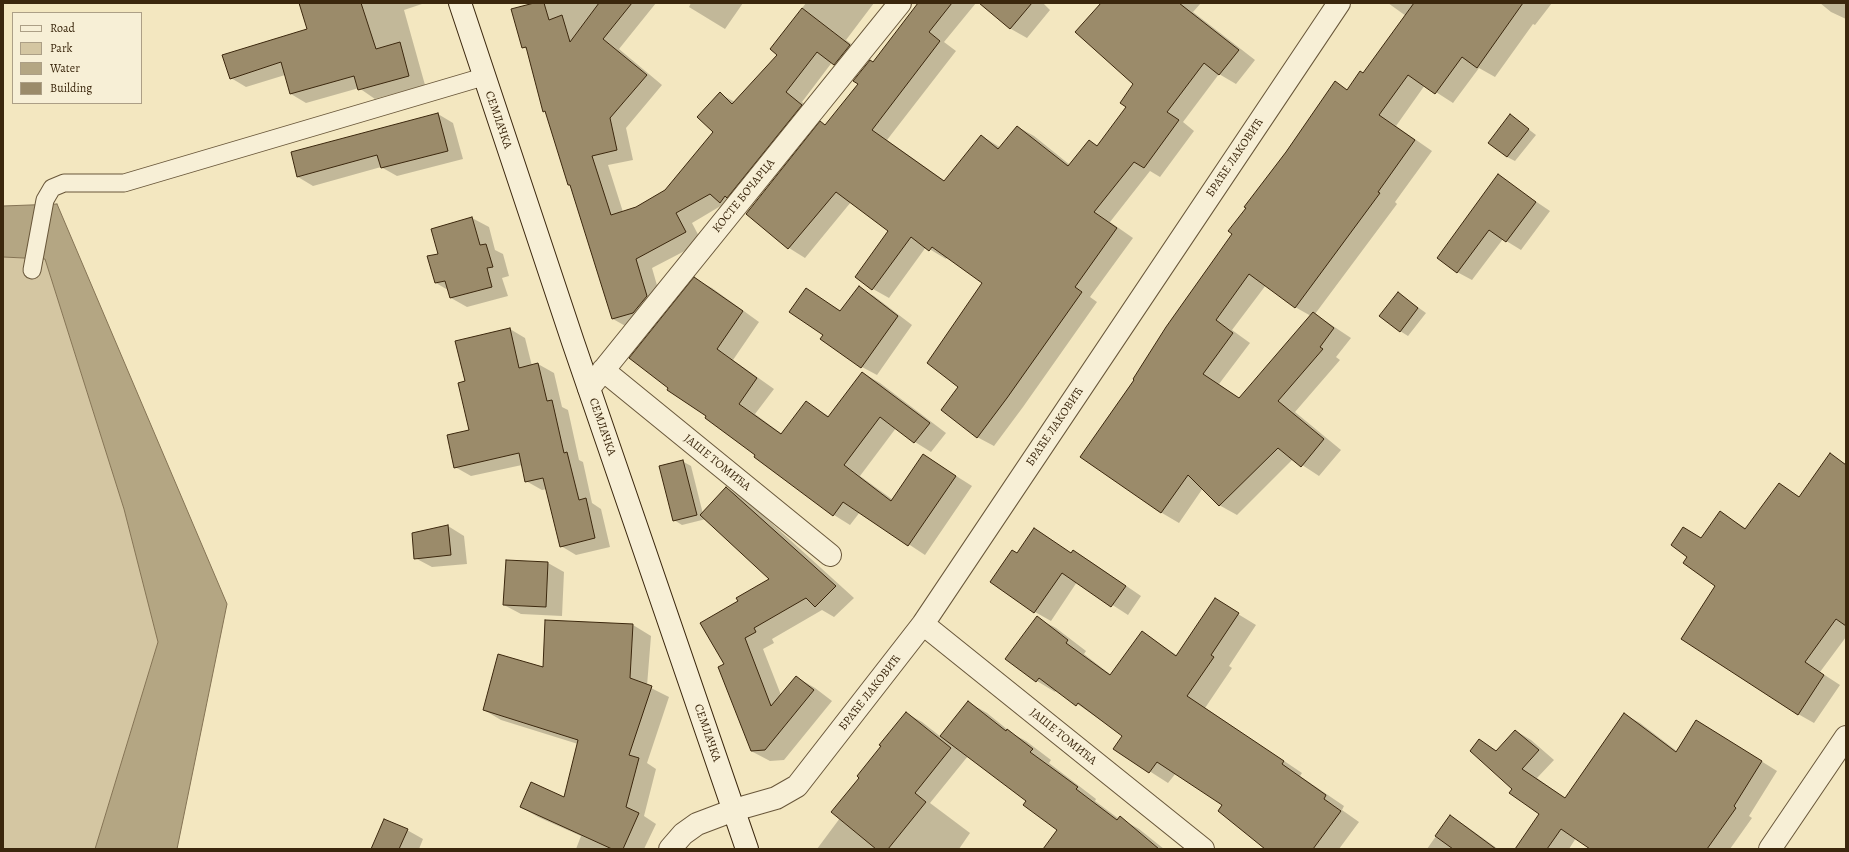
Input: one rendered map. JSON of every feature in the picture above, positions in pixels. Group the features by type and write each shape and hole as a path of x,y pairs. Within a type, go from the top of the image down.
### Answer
{"street":[{"name":"СЕМЛАЧКА","path":"460,3 483,77 747,849"},
{"name":"КОСТЕ БОЧАРЦА","path":"589,388 900,3"},
{"name":"БРАЋЕ ЛАКОВИЋ","path":"670,849 682,834 697,824 734,810 776,798 796,786 923,624 1339,3"},
{"name":"ЈАШЕ ТОМИЋА","path":"603,370 830,555"},
{"name":"ЈАШЕ ТОМИЋА","path":"923,624 1203,849"},
{"path":"1770,849 1846,737"}],"lane":[{"path":"32,270 44,200 52,188 64,183 124,183 483,77"}],"green space":[{"path":"3,257 45,259 124,509 158,642 95,849 3,849"}],"water":[{"path":"57,204 227,604 177,849 95,849 158,642 124,509 45,259 3,257 3,206"}],"building":[{"path":"299,3 361,3 376,49 400,42 409,76 358,90 354,76 290,94 281,62 230,79 222,55 307,29"},
{"path":"534,3 544,3 549,20 562,15 570,42 599,3 632,3 603,39 647,75 610,118 617,150 592,156 611,215 636,207 665,190 713,132 697,117 720,92 732,104 777,55 770,49 802,8 850,45 834,65 817,52 786,92 802,105 727,198 725,196 720,203 710,194 676,213 686,232 636,259 647,296 633,313 612,319 570,185 568,185 545,111 543,112 526,47 522,48 511,9"},
{"path":"918,3 952,3 929,32 940,41 872,130 944,181 981,135 998,149 1017,126 1068,166 1089,140 1097,146 1126,107 1120,103 1133,84 1075,32 1101,3 1179,3 1239,50 1219,75 1204,63 1167,112 1179,120 1144,168 1134,162 1094,212 1117,228 1075,287 1082,292 977,438 941,410 958,387 927,363 982,283 932,247 929,251 911,237 872,290 855,277 888,231 836,192 788,249 746,214 820,121 825,125 858,84 853,81 870,60 873,62"},
{"path":"979,3 1032,3 1010,29"},
{"path":"1414,3 1523,3 1477,68 1462,57 1435,94 1408,75 1379,115 1415,140 1378,192 1380,193 1295,308 1249,274 1216,320 1233,333 1203,374 1239,398 1313,312 1334,328 1320,347 1323,349 1278,401 1324,439 1301,467 1278,448 1219,506 1188,475 1161,513 1080,457 1134,380 1133,379 1166,327 1232,234 1228,231 1246,208 1244,207 1286,152 1335,81 1347,90 1360,71 1363,73"},
{"path":"438,113 448,151 381,168 377,155 297,177 291,152"},
{"path":"1510,114 1529,129 1507,157 1488,143"},
{"path":"1498,174 1536,202 1506,242 1489,230 1457,273 1437,258"},
{"path":"472,217 480,245 486,244 493,267 487,268 492,287 450,298 445,281 435,283 427,256 438,254 431,229"},
{"path":"694,277 743,311 717,349 757,378 739,404 781,434 806,401 828,417 862,372 930,423 914,443 880,417 844,465 891,501 923,454 956,476 908,546 843,502 833,516 754,457 755,455 705,418 706,416 667,390 668,388 629,358"},
{"path":"859,286 898,316 861,368 820,339 823,335 789,312 806,288 840,311"},
{"path":"1398,292 1418,308 1400,332 1379,316"},
{"path":"510,328 519,368 538,363 547,401 552,400 564,453 567,452 579,500 586,498 595,538 560,547 543,478 525,482 519,453 454,468 447,435 469,430 458,383 465,381 455,341"},
{"path":"1830,453 1846,465 1846,626 1836,619 1805,662 1824,675 1798,715 1681,639 1715,586 1683,563 1687,557 1671,545 1683,527 1701,538 1720,511 1745,529 1779,483 1799,497"},
{"path":"683,460 697,515 673,521 659,466"},
{"path":"726,487 836,586 815,607 806,598 754,628 756,632 745,638 771,706 796,676 814,690 765,750 751,751 718,667 724,664 700,623 738,601 736,598 769,579 700,515"},
{"path":"448,525 451,555 414,559 412,533"},
{"path":"1034,528 1071,553 1073,550 1126,586 1111,607 1062,573 1034,613 990,582 1012,550 1017,553"},
{"path":"506,560 548,562 546,607 503,605"},
{"path":"1215,598 1239,613 1211,655 1214,657 1187,696 1284,761 1282,764 1326,795 1324,799 1341,811 1313,849 1265,849 1218,811 1222,805 1157,762 1149,773 1113,749 1122,736 1078,703 1076,706 1039,678 1036,682 1005,659 1037,616 1068,640 1066,643 1110,675 1142,631 1176,656"},
{"path":"545,620 633,624 630,678 652,686 629,755 639,758 626,807 639,813 623,849 612,849 520,807 531,782 564,797 578,740 483,710 498,654 543,667"},
{"path":"968,701 1006,731 1007,729 1033,749 1030,752 1078,787 1076,789 1117,820 1120,816 1159,849 1043,849 1057,830 1023,805 1026,801 940,736"},
{"path":"906,712 951,748 915,793 926,802 888,849 876,849 831,812 859,778 857,776 881,746 879,745"},
{"path":"1624,713 1676,752 1696,720 1762,761 1734,806 1736,808 1707,849 1590,849 1561,829 1547,849 1515,849 1539,814 1509,793 1512,789 1470,751 1479,739 1496,751 1515,730 1539,750 1522,769 1565,798"},
{"path":"1450,815 1496,849 1453,849 1435,836"},
{"path":"384,819 408,829 399,849 371,849"}]}
